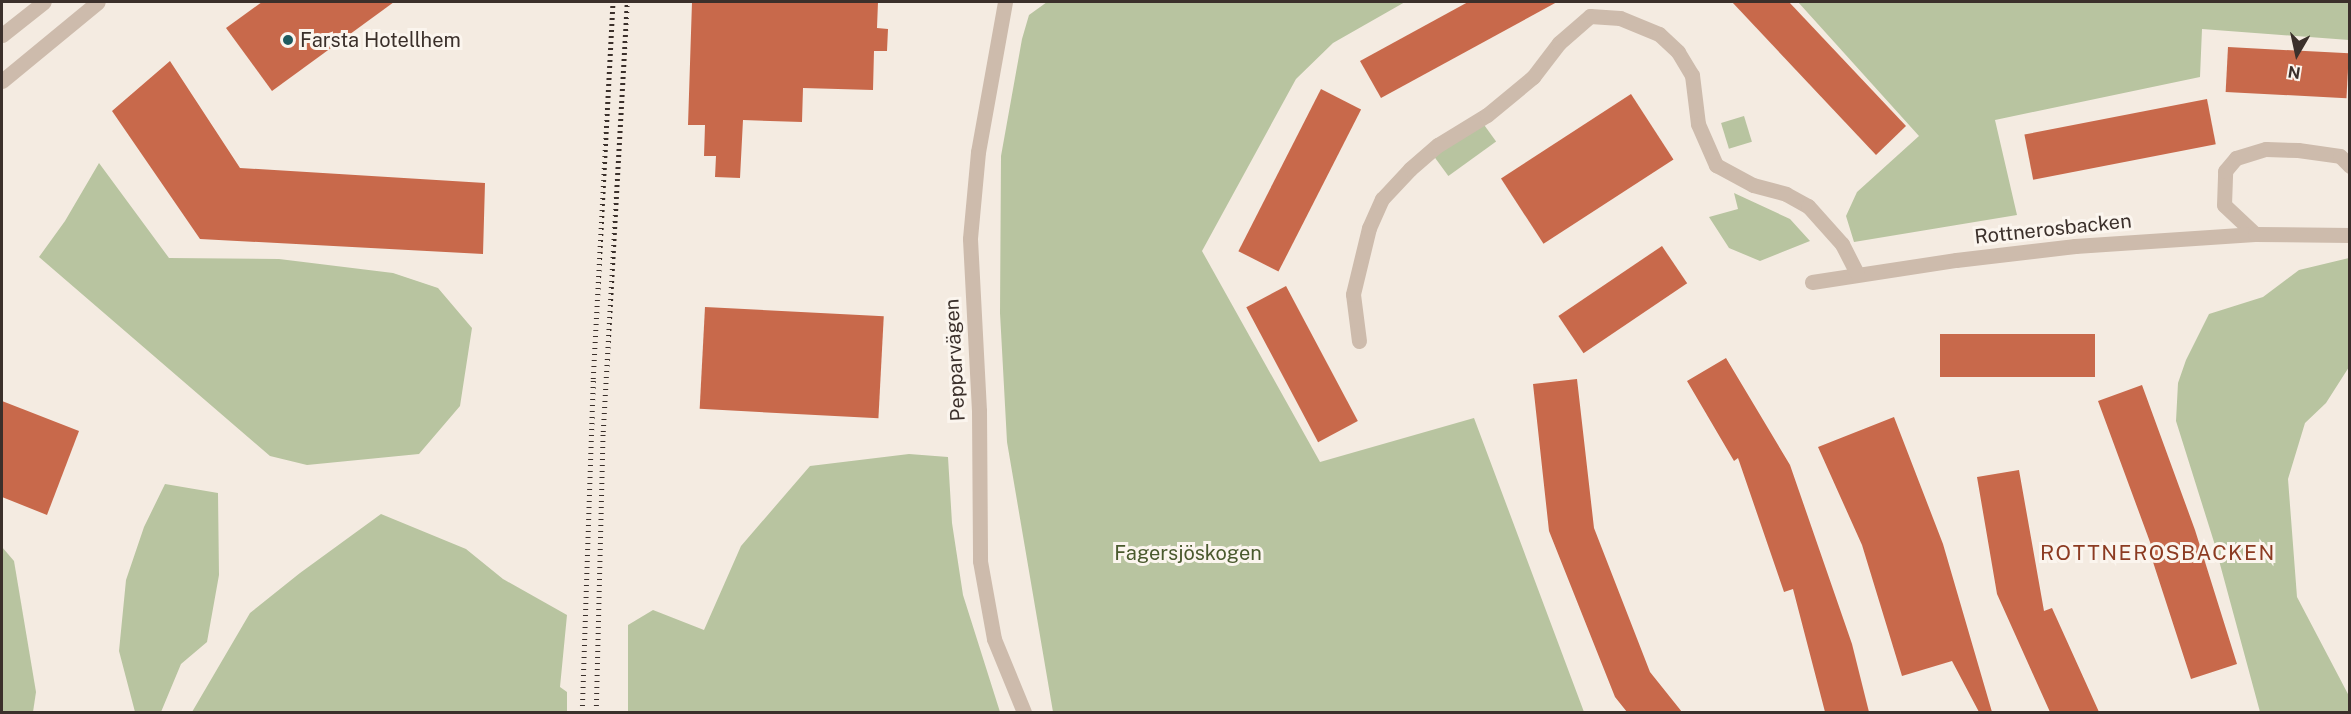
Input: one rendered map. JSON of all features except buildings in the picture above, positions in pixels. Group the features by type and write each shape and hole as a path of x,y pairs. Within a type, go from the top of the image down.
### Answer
{"street":[{"path":"2,35 44,2"},
{"path":"2,81 98,2"},
{"name":"Pepparvägen","path":"1005,2 978,152 970,239 979,411 980,561 994,639 1024,712"},
{"path":"1359,341 1353,294 1369,228 1382,199 1438,145 1487,115 1533,77 1559,43 1590,16 1620,18 1659,34 1678,52 1692,75 1698,124 1716,165 1753,185 1786,194 1808,206 1842,244 1857,273"},
{"path":"2255,234 2224,205 2225,171 2236,158 2266,149 2298,150 2340,156 2349,166"},
{"name":"Rottnerosbacken","path":"1812,282 1857,273 2021,251 2255,234 2349,235"}],"green space":[{"name":"Fagersjöskogen","path":"1047,2 1405,2 1333,43 1296,79 1202,251 1320,462 1474,418 1584,712 1053,712 1007,442 1000,313 1001,156 1022,39 1029,15"},
{"path":"1798,2 2349,2 2349,40 2202,29 2200,77 1995,120 2017,215 1854,242 1846,216 1857,192 1919,136"},
{"path":"1744,116 1752,142 1729,149 1721,123"},
{"path":"1482,122 1496,141 1448,176 1434,157"},
{"path":"99,163 169,258 279,259 393,273 438,288 472,328 460,406 419,454 307,465 270,456 39,257 65,221"},
{"path":"1734,193 1790,219 1810,241 1760,261 1729,248 1709,217 1738,209"},
{"path":"2349,258 2349,367 2326,403 2305,423 2288,479 2297,597 2349,696 2349,712 2260,712 2214,542 2176,421 2178,383 2186,360 2209,314 2263,297 2299,270"},
{"path":"909,454 948,457 952,523 963,595 1000,712 628,712 628,625 653,610 704,630 741,546 810,466"},
{"path":"165,484 218,493 219,575 207,642 181,664 161,712 135,712 119,651 126,580 144,527"},
{"path":"381,514 466,549 503,579 567,615 560,687 567,692 567,712 192,712 250,613"},
{"path":"2,547 14,561 36,692 33,712 2,712"}],"railway":[{"path":"582,712 593,379 613,2"},
{"path":"596,712 603,432 627,2"}],"place":[{"name":"Farsta Hotellhem","path":"288,40"}],"district":[{"name":"ROTTNEROSBACKEN","path":"2158,553"}]}
